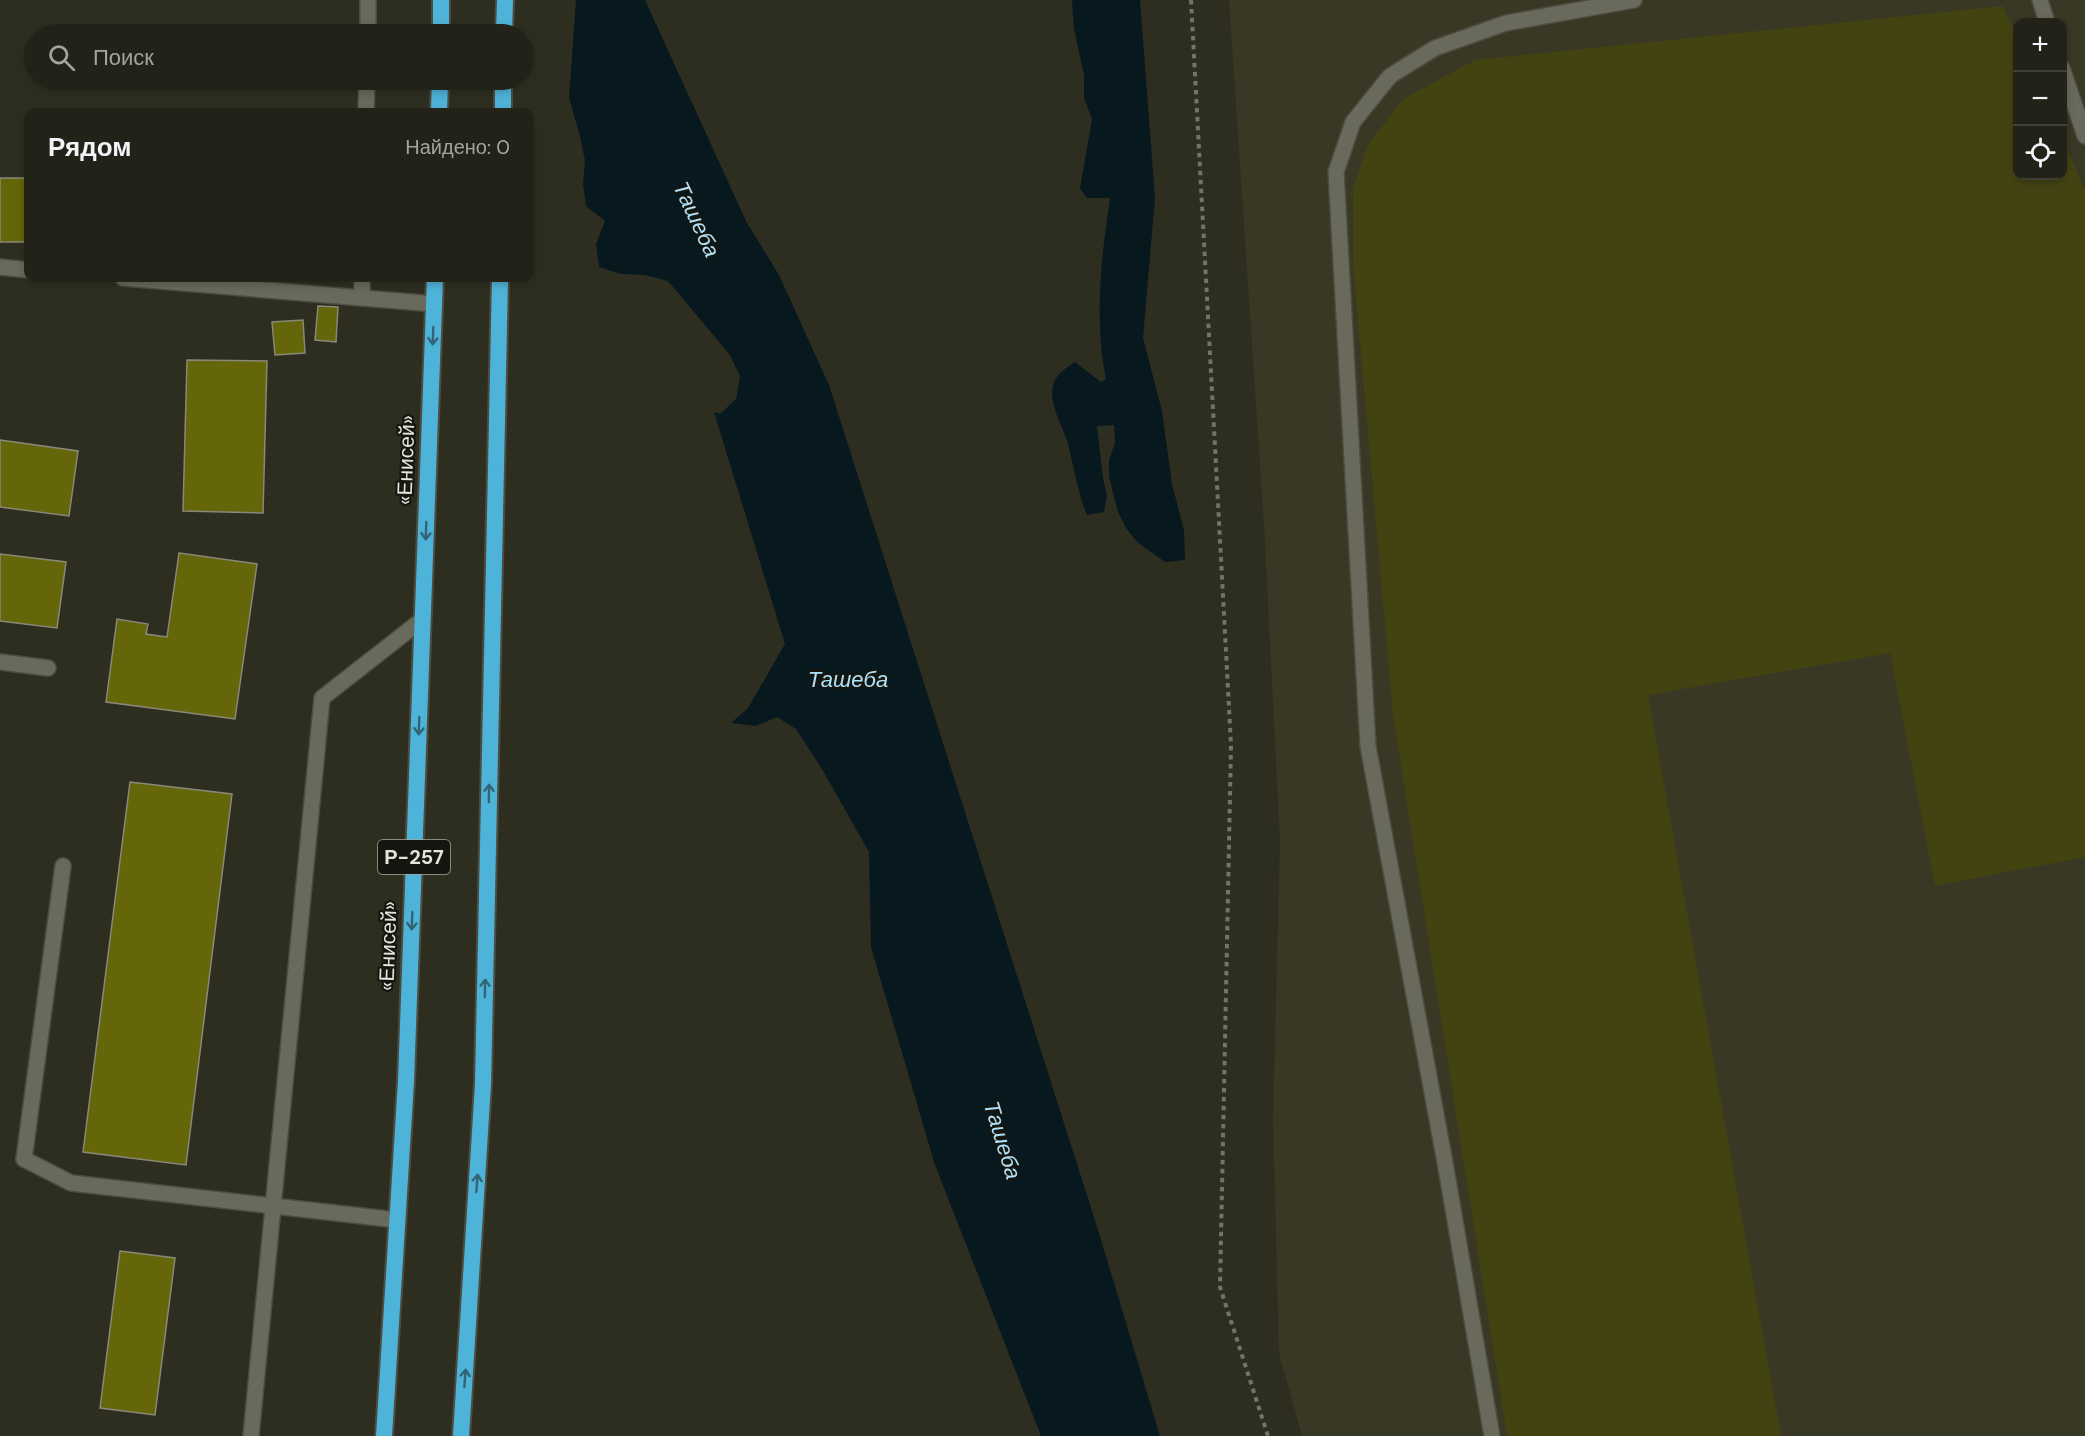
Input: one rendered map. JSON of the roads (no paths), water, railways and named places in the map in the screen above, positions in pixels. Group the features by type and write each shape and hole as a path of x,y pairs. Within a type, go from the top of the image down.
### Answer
{"highway":[{"path":"441,0 441,24"},
{"path":"504,24 505,0"},
{"path":"439,108 440,90"},
{"path":"502,108 503,90"},
{"name":"«Енисей»","path":"384,1436 406,1081 435,282"},
{"path":"461,1436 483,1084 500,282"}],"lane":[{"path":"368,0 368,24"},
{"path":"1492,1436 1448,1180 1368,746 1336,172 1353,122 1390,76 1435,48 1506,23 1634,0"},
{"path":"2040,0 2046,18"},
{"path":"2063,72 2085,136"},
{"path":"366,108 367,90"},
{"path":"0,267 24,270"},
{"path":"171,282 435,304"},
{"path":"362,298 363,282"},
{"path":"251,1436 322,698 423,619"},
{"path":"0,662 48,668"},
{"path":"63,866 24,1159 71,1183 397,1220"}],"water":[{"name":"Ташеба","path":"576,0 645,0 746,221 779,275 829,385 1099,1233 1160,1436 1041,1436 935,1165 871,947 869,852 822,769 796,729 777,717 756,726 731,723 748,708 785,644 714,412 720,414 736,399 740,376 730,355 668,281 645,275 621,274 599,267 596,244 605,221 586,206 583,184 585,161 569,98"},
{"path":"1072,0 1140,0 1155,198 1143,338 1162,411 1172,484 1184,530 1185,560 1165,562 1137,542 1126,528 1118,512 1109,477 1109,460 1115,443 1114,425 1097,426 1107,496 1104,512 1087,515 1067,441 1053,401 1053,385 1056,378 1075,362 1101,382 1106,379 1100,333 1100,289 1110,198 1087,198 1080,188 1092,119 1084,98 1084,75 1074,29"}]}
